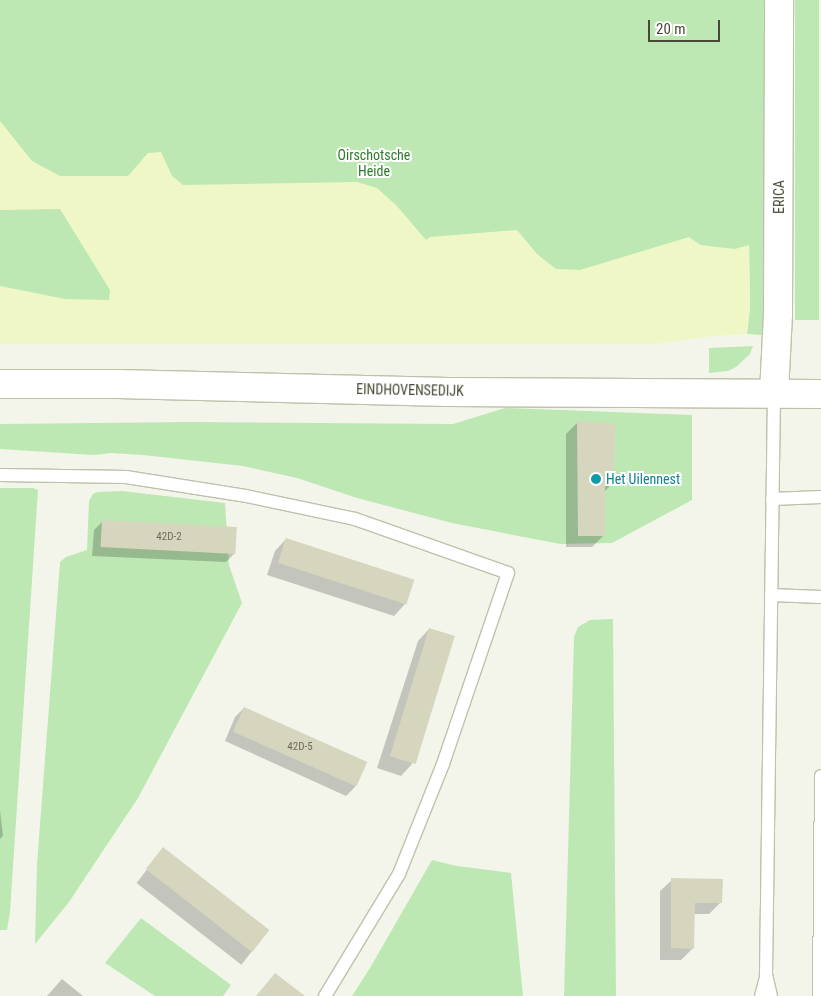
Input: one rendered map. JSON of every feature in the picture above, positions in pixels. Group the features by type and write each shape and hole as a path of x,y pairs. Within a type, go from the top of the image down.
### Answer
{"street":[{"name":"ERICA","path":"774,394 778,304 779,0"},
{"name":"EINDHOVENSEDIJK","path":"0,384 118,384 448,392 821,394"}],"lane":[{"path":"771,996 766,974 774,394"},
{"path":"0,475 126,478 246,496 355,519 508,574 443,764 399,874 324,996"},
{"path":"772,499 821,498"},
{"path":"771,595 821,597"},
{"path":"819,996 821,776"},
{"path":"760,996 766,974"}],"green space":[{"name":"Oirschotsche Heide","path":"0,0 768,0 765,328 762,335 747,334 750,307 749,245 744,326 0,325"},
{"path":"795,0 819,0 819,320 795,320"},
{"path":"753,346 750,354 736,367 728,371 709,373 709,348"},
{"path":"505,408 692,415 692,500 612,543 560,544 452,523 357,498 297,478 243,466 143,455 111,453 94,455 0,449 0,424 189,422 453,424"},
{"path":"0,488 33,488 38,490 10,912 7,930 0,930"},
{"path":"122,491 225,503 229,565 242,603 138,798 69,902 35,944 37,864 60,562 66,557 87,550 89,501 93,494 97,492"},
{"path":"613,619 616,996 564,996 574,637 578,627 590,620"},
{"path":"432,860 457,866 511,873 523,996 352,996"},
{"path":"141,918 231,985 223,996 155,996 105,963"}],"sand":[{"path":"0,121 32,161 60,176 128,176 148,153 161,152 172,176 183,185 357,182 377,188 397,206 426,240 430,237 517,230 537,254 556,269 580,270 689,237 700,245 735,249 749,245 750,307 747,334 714,336 656,344 0,344 0,286 65,299 109,300 110,290 60,209 0,210"}],"building":[{"name":"Het Uilennest","path":"577,421 615,423 614,484 605,484 605,536 578,536"},
{"path":"102,520 237,527 235,554 101,547"},
{"path":"286,538 414,580 406,604 278,563"},
{"path":"429,628 455,636 416,764 390,756"},
{"path":"244,707 367,762 356,787 233,732"},
{"path":"163,847 269,930 252,952 146,869"},
{"path":"671,878 723,879 722,903 695,903 694,949 671,948"},
{"path":"275,973 305,996 256,996"}],"place":[{"name":"Het Uilennest","path":"596,479"}]}
